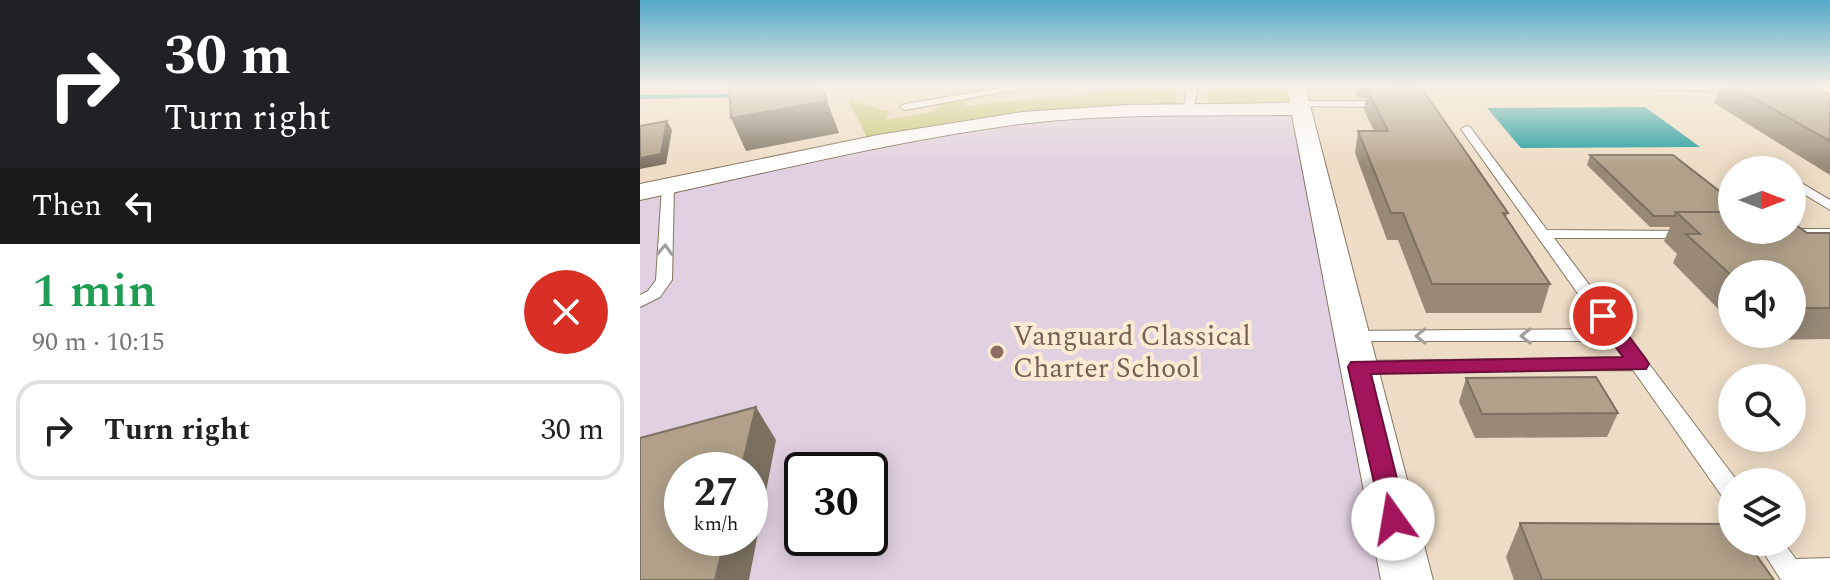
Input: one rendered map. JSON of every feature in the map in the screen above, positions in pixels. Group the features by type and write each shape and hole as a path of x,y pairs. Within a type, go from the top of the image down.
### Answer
{"street":[{"path":"640,192 971,125 1090,113"},
{"path":"1302,113 1407,580"}],"lane":[{"path":"1466,129 1718,473"},
{"path":"640,302 654,294 664,280 668,187"},
{"path":"1806,190 1830,206"},
{"path":"1543,234 1704,233"},
{"path":"1806,233 1830,233"},
{"path":"1355,352 1491,336 1617,335"},
{"path":"1491,336 1506,366"},
{"path":"1355,352 1506,366 1639,364"},
{"path":"1779,556 1793,575 1830,570"}],"shaded area":[{"path":"855,113 1206,113 871,145"},
{"name":"Vanguard Classical Charter School","path":"1302,113 1407,580 640,580 640,192 1023,118"}],"green space":[{"path":"855,113 889,113 886,120 927,113 1081,113 871,145"}],"water":[{"path":"1491,113 1653,113 1700,147 1521,148"}],"building":[{"path":"731,113 759,113 731,118"},
{"path":"1379,113 1439,113 1508,213 1503,213 1550,284 1432,284 1403,213 1391,213 1358,131 1388,131"},
{"path":"1780,113 1830,113 1830,141"},
{"path":"667,121 661,154 640,158 640,126"},
{"path":"1590,155 1673,155 1718,190 1718,212 1676,212 1675,216 1654,216"},
{"path":"1676,212 1718,212 1718,244 1806,244 1806,232 1830,233 1830,308 1806,308 1806,260 1718,260 1718,263 1686,234 1700,234"},
{"path":"1596,377 1618,413 1482,414 1466,378"},
{"path":"756,407 745,452 664,452 664,556 721,556 715,580 640,580 640,438"},
{"path":"1520,523 1718,524 1718,556 1757,556 1774,580 1542,580"}],"place":[{"name":"Vanguard Classical Charter School","path":"997,352"}],"route":[{"path":"1393,519 1359,367 1639,364 1603,316"}]}
